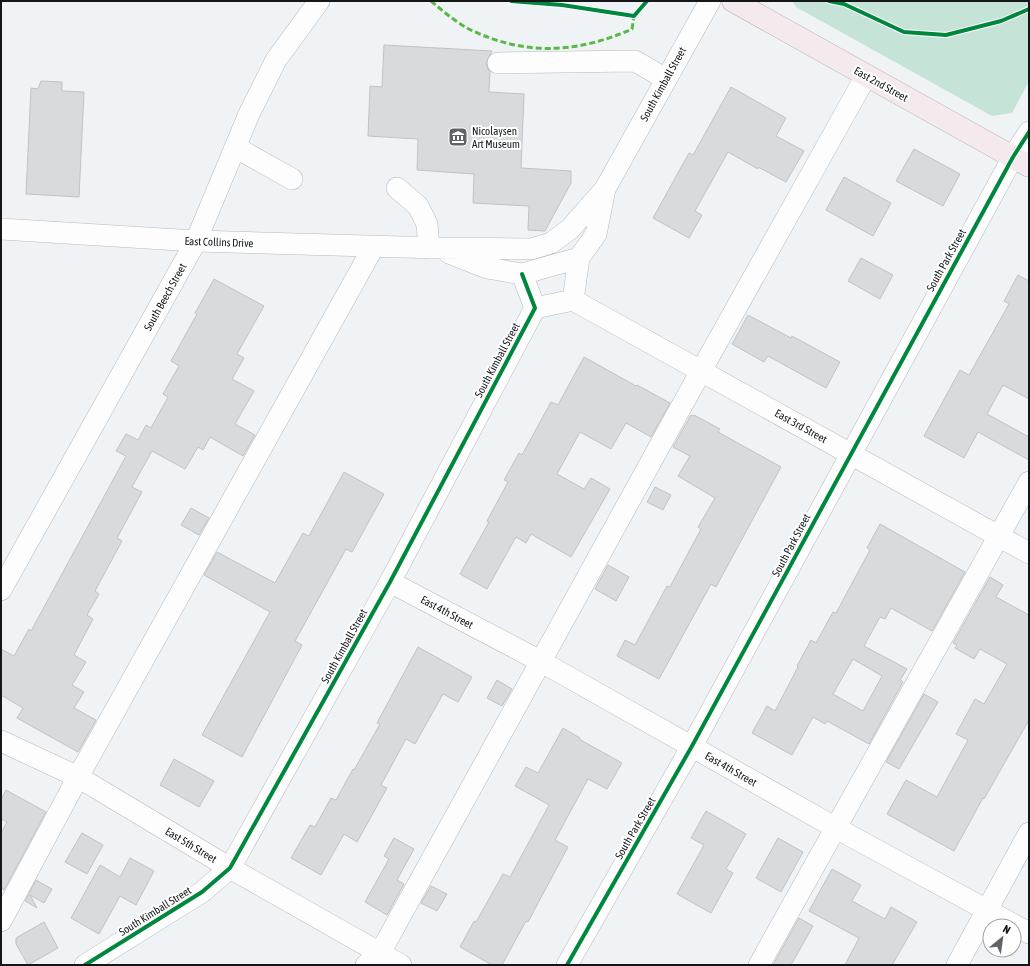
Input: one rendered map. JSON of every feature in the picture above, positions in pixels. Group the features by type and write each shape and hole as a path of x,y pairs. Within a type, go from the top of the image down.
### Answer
{"main road":[{"name":"East 2nd Street","path":"733,1 1021,162"}],"street":[{"name":"South Beech Street","path":"1,590 196,241 249,114 276,60 319,1"},
{"name":"South Kimball Street","path":"605,189 710,1"},
{"path":"498,63 635,61 666,79"},
{"path":"373,959 866,76"},
{"name":"South Park Street","path":"567,965 692,746 850,454 1021,162 1029,132"},
{"path":"235,147 292,179"},
{"path":"397,188 418,206 427,224 434,248"},
{"path":"522,274 535,308 573,300 579,258 596,234 605,189"},
{"name":"East Collins Drive","path":"1,229 196,241 434,248 531,249 551,243 570,229 605,189"},
{"path":"1,921 78,778 374,246"},
{"name":"East Collins Drive","path":"434,248 487,268 522,274 579,258"},
{"name":"East 3rd Street","path":"573,300 1029,552"},
{"name":"South Kimball Street","path":"85,965 202,892 230,868 390,582 535,308"},
{"path":"759,965 1029,482"},
{"name":"East 4th Street","path":"390,582 540,661 836,828 1029,933"},
{"name":"East 5th Street","path":"1,741 78,778 230,868 373,959 401,965"},
{"path":"956,965 1029,833"}],"green space":[{"path":"792,1 1029,1 1029,81 1012,113 992,116 796,7"}],"building":[{"name":"Nicolaysen Art Museum","path":"384,45 492,51 486,63 490,72 489,92 524,94 521,168 571,171 571,183 545,231 528,230 529,206 473,203 474,174 417,170 418,139 368,136 370,86 382,87"},
{"path":"41,81 62,82 62,91 84,92 79,197 26,194 31,88 38,89"},
{"path":"731,87 786,118 776,136 804,151 786,182 758,167 758,169 728,152 695,211 702,215 689,238 653,218 689,153 693,155"},
{"path":"914,149 960,174 943,206 896,181"},
{"path":"844,177 891,203 873,236 826,210"},
{"path":"861,258 893,275 880,299 848,281"},
{"path":"1018,275 1029,281 1029,399 1003,385 987,414 1029,437 1029,460 978,432 964,458 924,436 960,370 969,375 1009,304 1004,301"},
{"path":"214,279 264,306 237,354 244,358 232,379 254,391 235,424 255,435 243,456 210,437 203,450 198,447 185,469 152,451 132,487 142,492 117,538 122,541 95,591 99,594 87,615 93,619 74,655 86,662 72,685 84,692 74,708 96,720 78,752 17,718 23,708 1,695 1,649 14,656 29,629 31,631 126,456 116,451 126,434 138,440 146,425 151,428 168,397 163,394 179,366 171,361"},
{"path":"748,315 791,338 792,336 840,362 826,388 768,356 764,362 732,344"},
{"path":"584,357 670,403 651,437 626,423 611,449 580,432 557,474 584,489 591,478 610,489 571,557 531,534 526,543 516,537 487,589 460,574 489,522 487,521 508,482 504,480 519,453 522,455 551,402 558,405"},
{"path":"691,415 694,415 720,429 718,432 781,467 716,587 711,584 659,679 617,656 625,640 635,645 667,586 670,587 701,529 698,527 715,498 678,476 690,456 673,447"},
{"path":"344,472 384,494 352,552 346,549 295,641 302,645 242,757 202,735 270,612 204,575 217,552 275,583 303,533 309,536"},
{"path":"655,487 671,495 663,510 647,502"},
{"path":"191,508 209,518 199,535 181,525"},
{"path":"880,524 965,572 932,631 891,608 885,619 880,617 864,646 907,669 900,680 903,682 869,744 827,721 825,724 813,717 792,755 752,733 767,706 775,711 811,640 816,643 833,612 836,613 870,550 867,548","holes":["853,659 882,676 863,711 833,694"]},
{"path":"608,565 629,577 616,601 595,589"},
{"path":"990,577 1003,585 996,597 1029,615 1029,720 954,851 887,814 906,780 937,797 968,740 956,734 975,699 984,704 1007,664 980,649 974,659 955,648 957,645 953,643"},
{"path":"418,647 472,677 458,702 443,694 415,744 406,739 381,785 387,788 357,842 344,834 321,875 291,858 310,825 315,827 331,798 336,800 380,724 377,723"},
{"path":"497,680 512,689 502,706 487,698"},
{"path":"924,694 938,702 899,769 886,762"},
{"path":"563,728 580,738 579,739 622,763 607,789 588,779 555,840 568,847 528,922 526,921 502,965 492,965 460,947 503,874 510,877 549,805 515,786 526,767 538,773"},
{"path":"174,759 214,781 199,807 160,785"},
{"path":"6,790 46,812 4,890 1,888 1,833 7,822 1,819 1,800"},
{"path":"706,811 746,834 726,869 733,873 711,913 677,894 704,845 691,838"},
{"path":"82,833 103,845 87,874 65,862"},
{"path":"394,838 414,849 397,880 404,884 387,915 365,902 389,859 384,856"},
{"path":"778,838 803,852 781,892 756,878"},
{"path":"130,858 154,871 136,905 120,896 99,934 71,918 100,865 120,877"},
{"path":"832,869 861,885 852,901 885,919 891,907 917,922 892,965 845,965 859,938 809,911"},
{"path":"36,880 52,889 44,903 30,895 37,908 25,901"},
{"path":"431,886 447,894 437,911 421,903"},
{"path":"799,918 813,926 791,965 773,965"},
{"path":"44,922 58,948 28,965 16,944 16,938"}],"marked path":[{"path":"431,1 473,31 513,45 533,48 572,47 612,37 632,29 634,16"}],"cycle path":[{"path":"511,1 562,5 634,16 647,1"},
{"path":"829,1 844,4 904,32 946,35 1001,21 1029,9"},
{"path":"567,965 692,746 1013,157 1029,132"},
{"path":"85,965 202,892 230,868 390,582 535,308 522,274"}],"place":[{"name":"Nicolaysen Art Museum","path":"458,137"}]}
